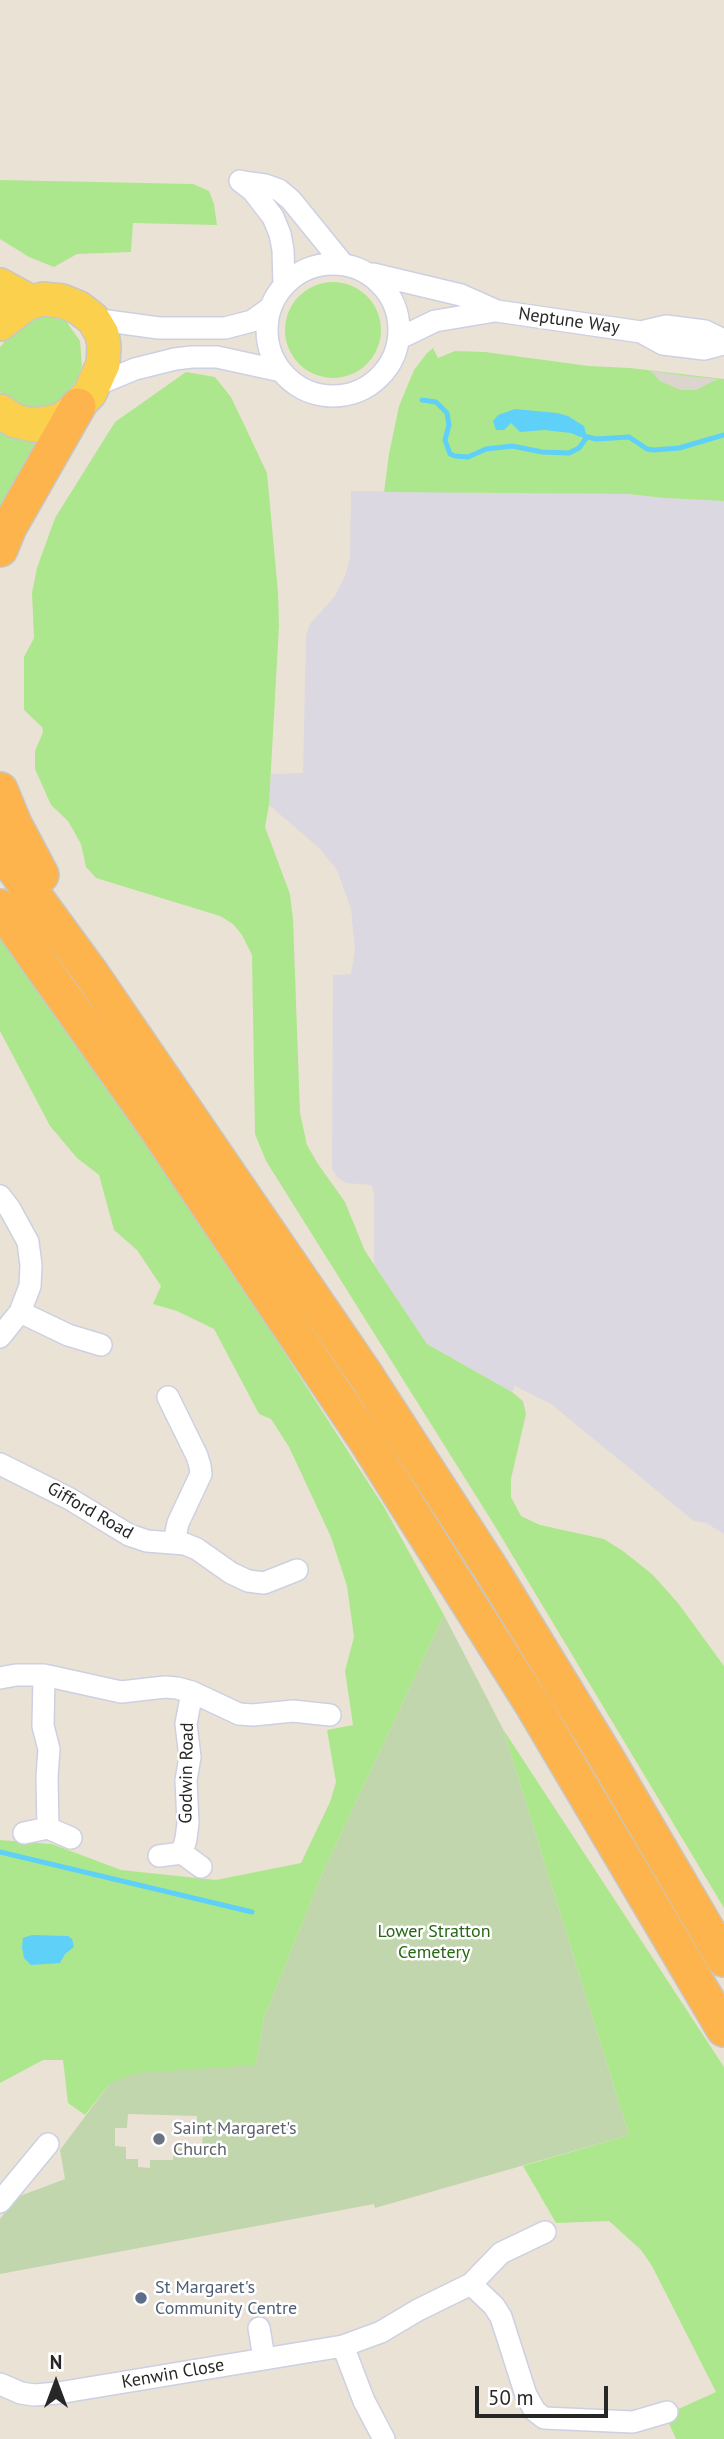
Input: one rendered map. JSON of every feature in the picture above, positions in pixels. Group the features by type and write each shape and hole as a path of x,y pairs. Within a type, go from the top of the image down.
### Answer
{"highway":[{"path":"0,549 15,516 86,396"},
{"path":"0,790 14,824 70,926 90,972"},
{"path":"0,849 90,972 365,1374 476,1546 604,1754 724,1959"},
{"path":"0,907 153,1123 366,1440 534,1707 724,2029"}],"main road":[{"path":"0,285 31,302"},
{"path":"0,324 10,314 31,302 43,299 61,301 93,319 102,334 104,346 103,364 86,396 59,421 33,425 15,421 0,411"}],"street":[{"path":"284,286 280,234 263,202 238,180 279,190 291,200 343,264"},
{"path":"330,263 343,264 367,272 387,289 398,313 400,338 391,363 374,382 351,394 339,396 313,393 301,388 281,371 269,347 267,321 270,309 284,286 304,270 330,263"},
{"name":"Neptune Way","path":"367,272 461,295 497,310 641,332 666,326 705,331 724,342"},
{"path":"93,319 159,328 225,328 252,321 270,309"},
{"name":"Neptune Way","path":"400,338 436,321 497,310"},
{"path":"86,396 144,366 192,357 218,357 281,371"},
{"path":"0,1196 28,1242 31,1265 30,1286 20,1312 0,1337"},
{"path":"20,1312 68,1335 101,1345"},
{"path":"168,1397 197,1455 201,1474 178,1523 174,1542"},
{"name":"Gifford Road","path":"0,1464 70,1499 129,1535 147,1541 174,1542 197,1549 231,1573 257,1583 264,1583 297,1570"},
{"path":"44,1675 43,1726 49,1749 48,1828"},
{"name":"Godwin Road","path":"0,1678 44,1675 121,1692 165,1687 192,1692 239,1714 293,1711 330,1715"},
{"name":"Godwin Road","path":"181,1853 188,1823 186,1780 190,1757 186,1729 192,1692"},
{"path":"24,1833 48,1828 71,1839"},
{"path":"159,1856 181,1853 201,1867"},
{"path":"0,2202 48,2144"},
{"name":"Kenwin Close","path":"0,2384 21,2393 58,2393 343,2346 381,2332 471,2284 501,2253 545,2232"},
{"path":"471,2284 494,2306 501,2317 526,2395 535,2411 544,2418 633,2422 667,2412"},
{"path":"259,2328 264,2358"},
{"path":"343,2346 364,2401 384,2439"}],"shaded area":[{"path":"651,371 718,379 696,390 680,390 660,381"},
{"path":"351,491 628,494 724,501 724,1534 706,1523 694,1521 551,1404 515,1386 512,1392 427,1344 374,1264 374,1193 371,1185 346,1183 338,1178 332,1169 333,975 351,974 355,949 351,909 337,870 318,847 269,805 271,774 303,773 306,635 310,624 335,596 345,576 350,558"}],"green space":[{"path":"0,180 193,184 209,191 217,225 133,223 131,252 77,254 54,267 29,257 0,239"},
{"path":"333,282 351,286 367,296 377,312 381,330 377,348 367,364 351,374 333,378 315,374 299,364 289,348 285,330 289,312 299,296 315,286"},
{"path":"47,316 66,321 80,341 82,366 77,380 56,404 41,409 25,409 12,404 0,392 0,347 14,330 34,318"},
{"path":"433,348 438,358 455,351 485,352 589,366 724,379 724,501 628,494 384,492 399,406 414,370"},
{"path":"186,372 215,377 231,397 267,473 279,625 269,805 265,827 290,894 300,1113 307,1145 345,1202 365,1251 427,1344 512,1392 523,1401 526,1414 511,1479 511,1497 521,1516 540,1525 604,1539 623,1551 653,1575 678,1603 724,1666 724,1908 493,1523 266,1161 255,1134 252,955 242,935 233,924 220,916 96,878 86,867 81,844 68,821 51,805 35,769 35,751 43,732 42,727 24,710 24,657 34,638 32,593 37,568 55,518 115,422"},
{"path":"0,424 45,430 0,517"},
{"path":"0,934 197,1217 384,1507 444,1615 323,1872 264,2018 256,2065 110,2083 85,2115 68,2103 63,2060 43,2060 0,2083 0,1840 52,1844 121,1870 216,1880 301,1863 330,1802 336,1782 327,1730 353,1725 345,1671 354,1637 347,1586 331,1537 289,1447 271,1419 259,1414 214,1329 177,1311 153,1304 161,1286 137,1250 114,1230 99,1175 77,1158 50,1126 0,1031"},
{"name":"Lower Stratton Cemetery","path":"444,1615 503,1729 629,2135 375,2208 374,2204 0,2274 0,2219 17,2197 65,2179 60,2150 110,2083 135,2073 256,2065 264,2018 323,1872","holes":["128,2114 197,2116 197,2131 203,2131 202,2149 174,2148 173,2160 150,2160 150,2168 138,2167 138,2159 126,2159 126,2147 115,2146 115,2128 127,2128"]},
{"path":"503,1729 724,2067 724,2439 676,2439 665,2415 716,2392 652,2266 641,2250 609,2221 556,2223 523,2166 629,2135"}],"water":[{"path":"515,409 568,416 584,426 586,434 580,437 571,433 544,430 520,432 511,423 504,430 496,430 493,421 498,415"},
{"path":"32,1935 68,1936 74,1947 65,1954 60,1963 31,1965 24,1958 22,1947 23,1938"}],"waterway":[{"path":"422,400 436,402 447,413 449,425 445,440 450,454 455,456 468,457 486,449 512,446 542,452 569,453 579,448 587,437"},
{"path":"584,436 596,439 629,437 647,449 654,450 679,448 724,435"},
{"path":"0,1852 252,1912"}],"place":[{"name":"Saint Margaret's Church","path":"159,2139"},
{"name":"St Margaret's Community Centre","path":"141,2298"}]}
